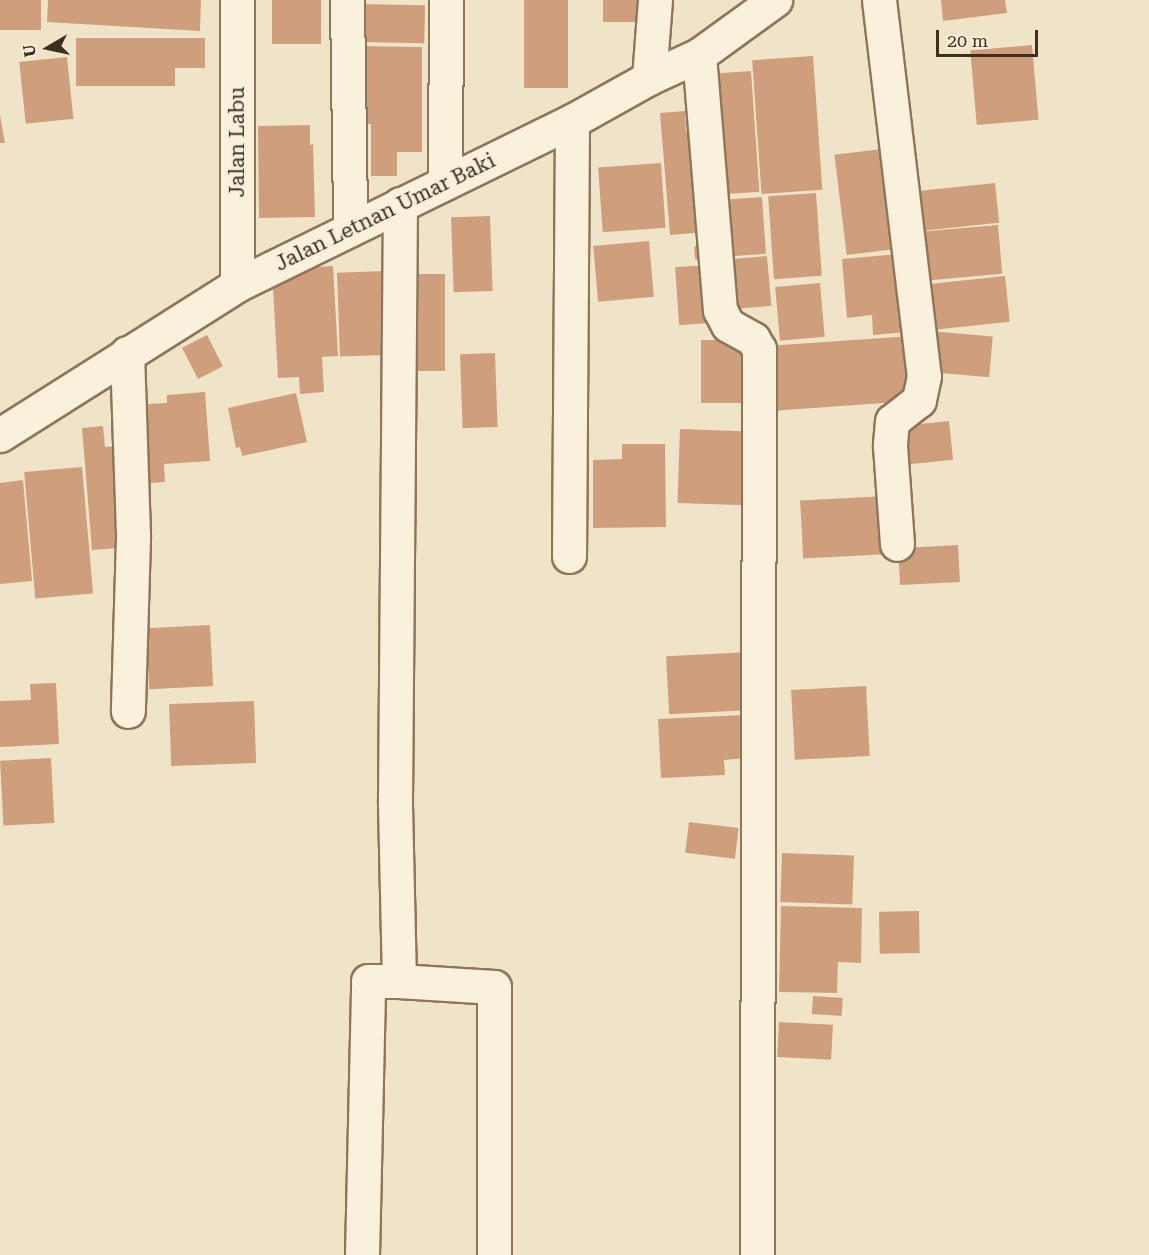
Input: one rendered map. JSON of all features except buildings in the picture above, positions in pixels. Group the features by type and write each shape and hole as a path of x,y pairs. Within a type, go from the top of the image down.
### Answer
{"street":[{"name":"Jalan Labu","path":"237,0 237,285"},
{"path":"347,0 350,228"},
{"path":"445,183 446,0"},
{"path":"649,78 655,0"},
{"name":"Jalan Letnan Umar Baki","path":"0,435 237,285 572,121 649,78 699,55 775,0"},
{"path":"879,0 924,376 919,400 892,421 890,446 897,544"},
{"path":"699,55 720,310 728,325 753,339 759,349 758,1255"},
{"path":"569,556 572,121"},
{"path":"399,981 395,788 400,204"},
{"path":"127,353 133,538 128,711"},
{"path":"362,1255 368,981 494,987 494,1255"}]}
